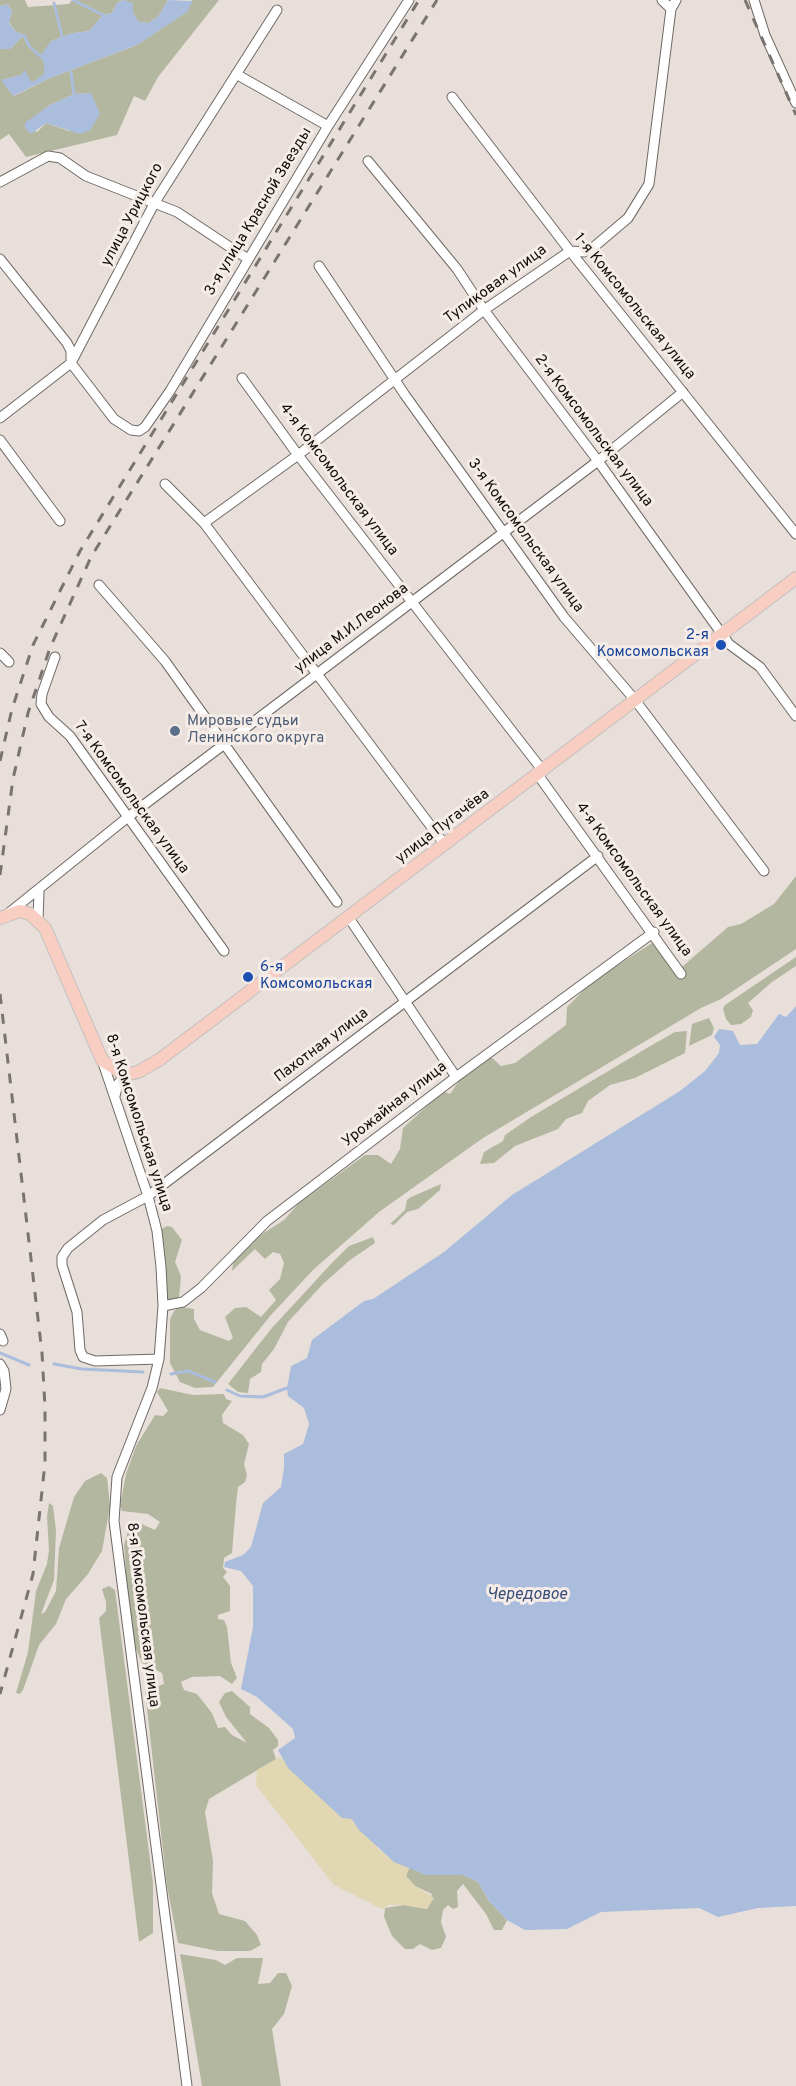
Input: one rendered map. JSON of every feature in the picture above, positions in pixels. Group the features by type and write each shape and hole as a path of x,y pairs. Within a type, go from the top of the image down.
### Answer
{"main road":[{"name":"улица Пугачёва","path":"125,1075 138,1072 159,1060 796,578"},
{"path":"3,916 38,922"},
{"name":"8-я Комсомольская улица","path":"38,922 50,937 102,1060"},
{"path":"102,1060 125,1075"}],"street":[{"name":"3-я улица Красной Звезды","path":"71,363 114,419 131,430 139,431 145,427 170,391 328,126 409,0"},
{"path":"662,0 671,9"},
{"name":"Тупиковая улица","path":"204,523 298,455 484,310 570,251 584,252 595,246 628,218 649,184 671,9 676,0"},
{"path":"754,0 765,35 796,102"},
{"name":"улица Урицкого","path":"0,418 71,363 155,202 277,10"},
{"path":"236,74 328,126"},
{"name":"1-я Комсомольская улица","path":"452,97 570,251 796,534"},
{"path":"0,182 48,156 60,158 86,176 177,212 248,259"},
{"name":"2-я Комсомольская улица","path":"368,161 457,269 484,310 598,461 722,634 736,650 760,667 796,716"},
{"path":"0,259 67,343 71,351 71,363"},
{"name":"3-я Комсомольская улица","path":"319,266 396,380 564,617 635,700 764,872"},
{"name":"4-я Комсомольская улица","path":"242,378 540,773 654,932 681,974"},
{"name":"улица М.И.Леонова","path":"3,916 39,891 128,817 598,461 683,392"},
{"path":"0,440 60,521"},
{"path":"165,484 204,523 445,845"},
{"path":"99,585 165,661 337,902"},
{"path":"0,654 9,662"},
{"name":"7-я Комсомольская улица","path":"55,657 42,694 41,704 49,717 70,736 224,951"},
{"name":"Пахотная улица","path":"159,1359 94,1361 83,1357 80,1350 77,1312 68,1289 62,1257 79,1237 103,1220 148,1196 598,856"},
{"path":"38,922 39,891"},
{"path":"349,918 456,1077"},
{"name":"Урожайная улица","path":"163,1306 183,1302 201,1288 267,1221 456,1077 654,932"},
{"name":"8-я Комсомольская улица","path":"102,1060 148,1196 157,1231 163,1306 159,1359 152,1388 117,1477 114,1521 187,2086"},
{"path":"115,1096 118,1084 125,1075"},
{"path":"0,1410 6,1389 2,1367"}],"green space":[{"path":"0,0 25,0 28,7 69,4 72,0 123,0 117,3 112,13 103,15 89,31 73,33 51,41 44,74 36,81 31,82 21,75 2,80 14,96 50,78 137,45 168,24 192,0 219,0 158,77 145,101 134,96 117,135 26,157 9,134 0,140 0,49 10,49 24,35 15,31 9,22 12,12 8,4 0,6","holes":["91,93 69,131 46,123 37,132 25,124 50,105 74,94"]},
{"path":"124,0 168,0 158,17 148,23 139,22"},
{"path":"796,876 796,949 721,999 701,1008 483,1138 379,1212 313,1270 271,1315 213,1387 195,1388 180,1382 170,1363 170,1319 174,1311 180,1307 194,1309 194,1319 200,1330 229,1341 233,1338 225,1317 235,1308 246,1307 261,1317 276,1300 269,1290 280,1279 284,1263 280,1254 273,1252 265,1259 255,1249 232,1271 233,1263 259,1236 284,1220 299,1203 365,1155 378,1155 391,1164 400,1149 403,1128 437,1097 445,1092 450,1094 461,1078 491,1057 501,1066 515,1063 566,1025 567,1007 592,982 652,943 658,947 676,972 728,927 741,924 774,904"},
{"path":"796,957 796,966 772,982 748,1003 753,1010 751,1017 741,1024 731,1025 723,1009 725,1005"},
{"path":"709,1018 714,1028 712,1035 689,1046 692,1024"},
{"path":"687,1031 685,1053 635,1078 610,1085 588,1101 582,1113 566,1119 558,1129 515,1146 494,1163 480,1164 484,1152 503,1141 505,1135 531,1117 675,1032"},
{"path":"441,1184 440,1190 418,1209 407,1212 394,1225 390,1224 405,1210 407,1200"},
{"path":"167,1226 172,1227 182,1240 175,1262 181,1276 179,1298 174,1301 169,1301 167,1298 164,1245 160,1230"},
{"path":"373,1237 375,1243 350,1260 323,1284 288,1322 274,1349 262,1364 261,1372 250,1379 248,1393 238,1392 228,1384 271,1329 330,1265 349,1246"},
{"path":"160,1388 193,1395 224,1394 226,1399 232,1401 222,1415 223,1423 243,1435 249,1444 244,1464 247,1475 245,1482 238,1487 232,1553 224,1558 223,1568 227,1572 223,1577 230,1586 230,1611 218,1615 218,1619 224,1620 227,1627 231,1663 237,1678 232,1684 220,1676 192,1677 181,1682 184,1690 197,1694 212,1713 218,1728 225,1727 232,1735 247,1743 226,1717 219,1702 225,1693 232,1691 250,1707 250,1714 269,1728 278,1740 278,1746 273,1750 276,1759 209,1799 205,1812 213,1861 212,1893 219,1914 245,1921 257,1935 261,1945 250,1951 218,1951 178,1943 167,1886 145,1691 164,1684 162,1673 142,1663 134,1644 130,1626 124,1545 129,1527 137,1522 155,1530 160,1522 148,1514 122,1511 120,1506 126,1474 136,1446 155,1415 163,1416 168,1411 157,1392"},
{"path":"101,1473 107,1478 110,1506 102,1551 88,1574 66,1599 56,1624 39,1645 23,1690 20,1694 16,1693 28,1652 36,1591 47,1564 49,1503 53,1506 56,1530 54,1580 41,1614 45,1612 56,1591 59,1548 74,1497 85,1481"},
{"path":"109,1586 115,1590 153,1883 153,1933 139,1942 99,1618 106,1611 102,1589"},
{"path":"410,1866 426,1875 463,1875 478,1882 489,1901 507,1920 502,1930 494,1930 486,1914 463,1884 457,1891 458,1907 453,1909 448,1905 443,1910 441,1922 446,1937 441,1948 432,1950 420,1944 413,1949 405,1949 392,1936 384,1917 385,1908 404,1905 427,1909 432,1894 415,1886 406,1876"},
{"path":"180,1954 216,1960 225,1965 237,1958 263,1958 258,1984 270,1983 278,1973 286,1973 292,1986 284,2014 272,2029 281,2086 202,2086"}],"sand":[{"path":"280,1757 342,1818 352,1819 358,1829 376,1843 377,1848 394,1862 410,1866 406,1876 415,1886 434,1898 427,1909 389,1905 382,1909 334,1885 256,1785 257,1770"}],"water":[{"path":"123,0 133,3 133,13 139,22 148,23 158,17 168,0 193,1 187,12 137,45 50,78 13,96 1,80 21,75 25,70 31,82 36,80 44,74 44,63 40,56 51,41 73,33 89,31 103,15 112,13 117,3"},
{"path":"8,4 12,12 9,23 15,31 24,35 10,49 0,49 0,6"},
{"path":"91,93 100,114 90,130 80,134 46,123 31,134 25,128 25,123 50,105 74,94"},
{"name":"Чередовое","path":"796,1006 796,1906 758,1908 718,1917 699,1908 601,1912 567,1929 525,1930 507,1920 489,1901 478,1882 463,1875 426,1875 394,1862 358,1829 352,1819 342,1818 288,1768 278,1750 295,1738 293,1729 257,1697 241,1689 253,1627 253,1586 241,1571 224,1567 225,1562 243,1555 251,1547 263,1503 281,1487 284,1454 303,1444 309,1424 304,1408 288,1396 287,1388 291,1366 307,1358 312,1340 364,1301 373,1299 444,1252 512,1195 680,1091 705,1071 719,1053 720,1045 714,1037 719,1029 733,1031 740,1045 757,1044 779,1014 786,1017"}],"waterway":[{"path":"73,0 103,15"},
{"path":"54,3 62,36"},
{"path":"24,35 29,46 40,56"},
{"path":"71,72 74,94"},
{"path":"0,1353 29,1365"},
{"path":"54,1364 82,1369 143,1372"},
{"path":"171,1374 188,1371 215,1382"},
{"path":"227,1390 240,1396 263,1397 287,1388"}],"railway":[{"path":"0,761 12,709 33,645 80,551 419,0"},
{"path":"0,875 13,779 28,713 50,648 91,557 437,0"},
{"path":"745,0 796,115"},
{"path":"0,994 42,1353 45,1407 45,1463 33,1574 0,1694"}],"place":[{"name":"2-я Комсомольская","path":"721,645"},
{"name":"Мировые судьи Ленинского округа","path":"175,731"},
{"name":"6-я Комсомольская","path":"248,977"}]}
